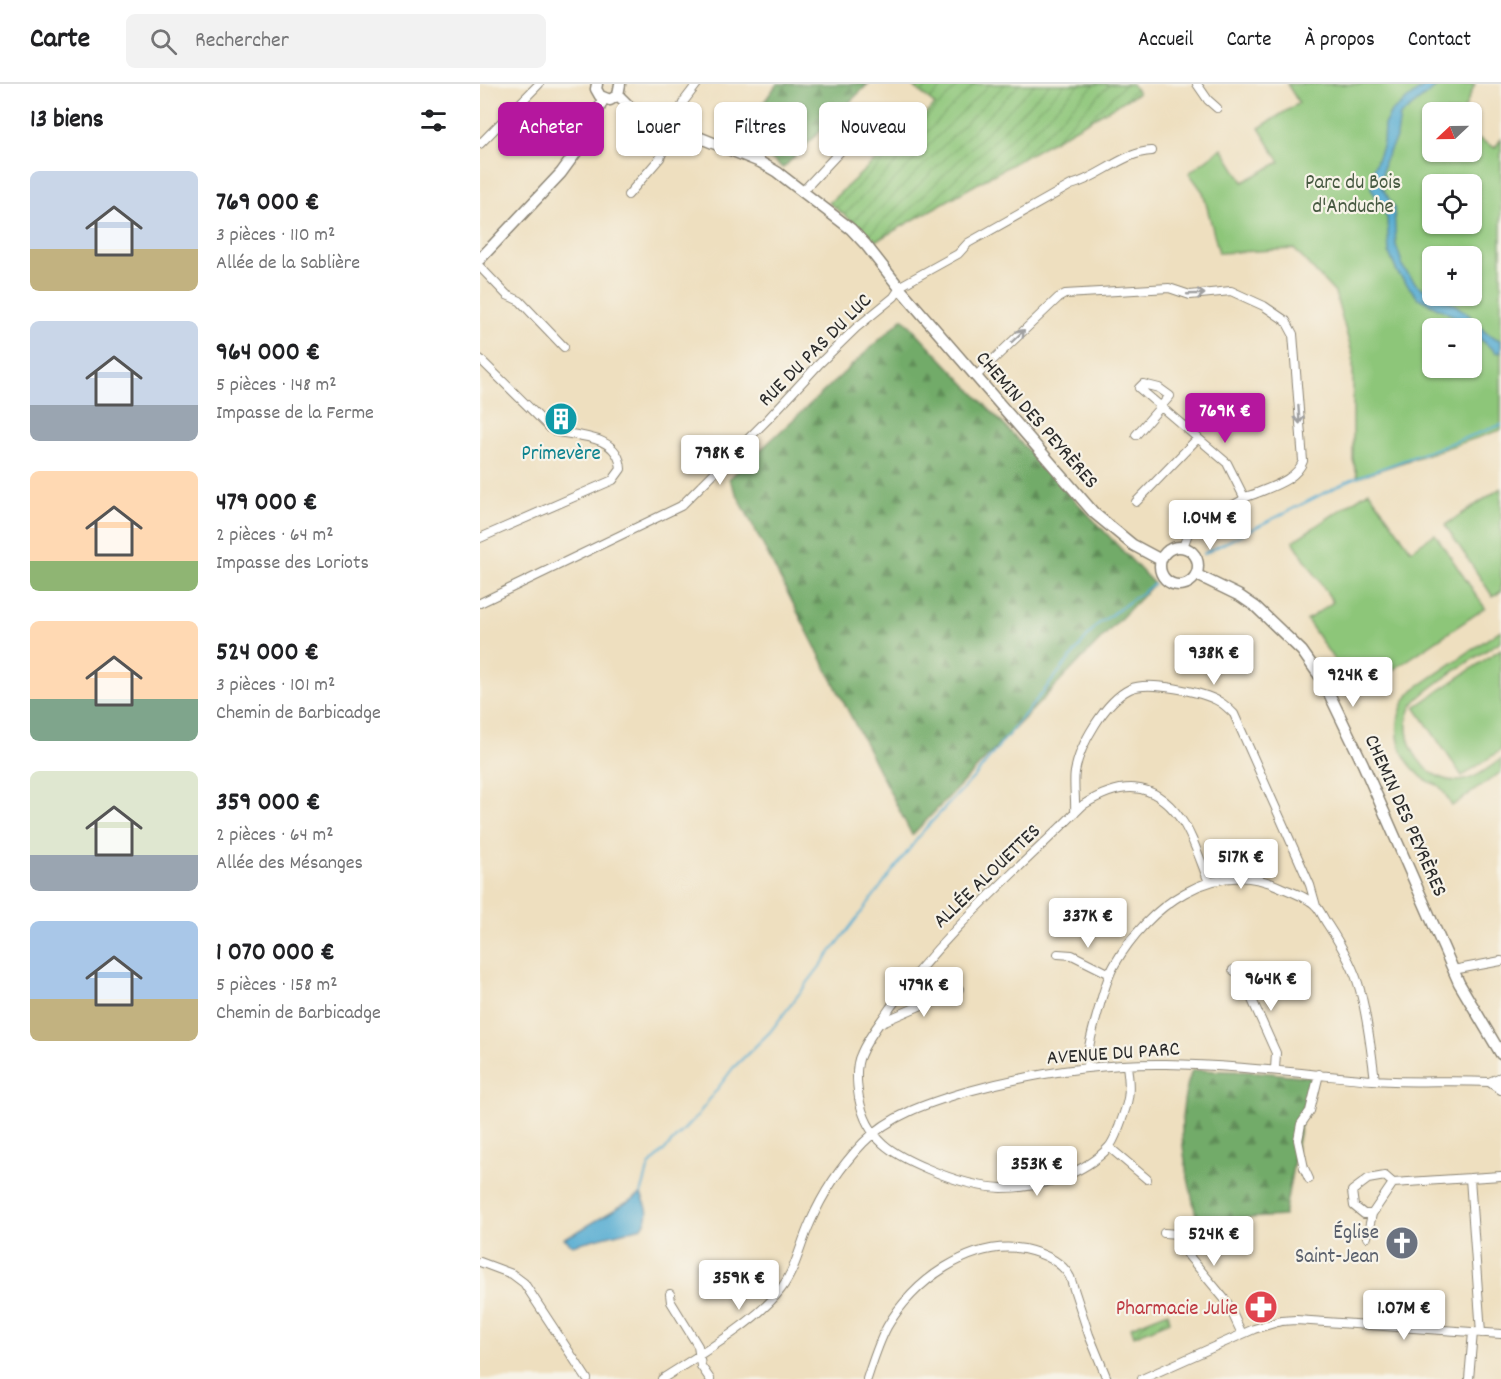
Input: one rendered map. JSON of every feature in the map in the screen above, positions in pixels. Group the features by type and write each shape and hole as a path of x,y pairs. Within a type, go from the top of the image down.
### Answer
{"street":[{"path":"480,144 539,84"},
{"path":"597,84 598,93 603,99 610,100 619,90"},
{"path":"684,102 697,84"},
{"path":"1197,84 1217,108"},
{"name":"CHEMIN DES PEYRÈRES","path":"619,90 629,102"},
{"path":"480,259 566,167 588,136 603,99"},
{"name":"CHEMIN DES PEYRÈRES","path":"702,140 760,162 851,229 1094,513 1127,540 1161,560"},
{"name":"RUE DU PAS DU LUC","path":"480,603 681,506 826,357 914,277 957,254 968,243 1071,185 1085,181 1140,151 1152,151"},
{"path":"628,195 661,156"},
{"path":"802,192 836,156"},
{"path":"480,267 507,295 520,301 564,347"},
{"path":"976,376 1058,298 1065,294 1169,288 1190,295 1237,292 1286,321 1292,330 1303,460 1297,472 1290,478 1244,497 1241,501 1190,528 1183,547"},
{"path":"480,359 551,429 556,432 601,439 608,444 619,460 621,469 613,480 480,538"},
{"path":"1136,435 1161,406 1227,463 1244,497"},
{"path":"1136,502 1198,438"},
{"path":"1178,546 1183,547 1189,549 1197,557 1199,569 1197,575 1188,584 1181,585 1168,581 1161,573 1161,560 1167,550 1178,546"},
{"name":"CHEMIN DES PEYRÈRES","path":"1197,575 1239,596 1264,613 1302,651 1323,681 1363,764 1453,970 1467,999 1501,1054"},
{"path":"1075,813 1074,774 1079,756 1099,718 1123,693 1131,688 1156,687 1198,693 1219,702 1234,714 1310,885 1316,906 1346,955 1360,989 1375,1080"},
{"name":"ALLÉE ALOUETTES","path":"873,1134 866,1122 857,1086 860,1056 879,1024 936,950 1083,805 1102,793 1125,787 1146,790 1166,801 1182,819 1209,882"},
{"path":"1087,1068 1087,1053 1110,974 1130,940 1148,920 1178,897 1209,882 1248,877 1274,884 1316,906"},
{"path":"1058,954 1072,956 1110,974"},
{"path":"1453,970 1501,961"},
{"path":"1233,970 1241,975 1276,1053 1275,1070"},
{"path":"879,1024 959,988"},
{"name":"CHEMIN DES PEYRÈRES","path":"1481,1019 1501,1041"},
{"name":"AVENUE DU PARC","path":"662,1379 751,1317 780,1291 790,1275 820,1200 834,1176 851,1155 873,1134 911,1110 935,1101 1022,1078 1087,1068 1164,1064 1275,1070 1375,1080 1489,1083 1501,1080"},
{"path":"873,1134 899,1156 947,1178 1001,1188 1042,1184 1063,1177 1087,1164 1109,1147 1128,1106 1130,1087 1127,1066"},
{"path":"1310,1179 1304,1168 1298,1140 1301,1124 1310,1110 1319,1074"},
{"name":"AVENUE DU PARC","path":"1489,1083 1501,1090"},
{"path":"1109,1147 1147,1179"},
{"path":"1372,1214 1364,1214 1354,1206 1352,1191 1368,1179 1385,1176 1393,1183 1501,1176"},
{"path":"1469,1379 1477,1333 1470,1178"},
{"path":"1367,1237 1372,1214 1393,1183"},
{"path":"1164,1233 1172,1233 1180,1238 1188,1255 1227,1302 1242,1334"},
{"path":"867,1379 878,1344 888,1325 912,1294 933,1277 967,1256 983,1250 1003,1247 1027,1250 1046,1256 1057,1262 1068,1273 1107,1379"},
{"path":"480,1262 512,1274 524,1283 587,1379"},
{"path":"670,1294 671,1302 698,1346 701,1366 710,1379"},
{"path":"1143,1379 1242,1334 1269,1324 1296,1320 1501,1334"}],"green space":[{"path":"777,84 868,84 850,102 819,102 819,132 807,144 807,102 764,102"},
{"path":"911,84 1132,84 1138,93 874,242 861,228 829,203 880,156 927,156 927,112 935,105"},
{"name":"Parc du Bois d'Anduche","path":"1287,84 1475,84 1467,102 1422,102 1422,162 1482,162 1482,141 1495,148 1501,139 1501,430 1358,477 1353,460 1353,356 1335,293 1294,249 1219,253 1203,192 1189,173 1222,148 1243,182 1280,162 1259,128 1299,103"},
{"path":"763,156 795,156 783,168"},
{"path":"903,318 1154,584 912,835 729,479"},
{"path":"1501,488 1501,591 1493,597 1445,525"},
{"path":"1369,491 1411,550 1435,534 1485,608 1357,694 1307,620 1333,602 1293,541"},
{"path":"1501,630 1501,641 1427,691 1412,706 1408,719 1407,733 1411,746 1427,769 1438,776 1451,780 1470,779 1501,759 1501,772 1452,806 1441,788 1422,777 1405,758 1398,738 1399,717 1407,697 1414,689"},
{"path":"1501,649 1501,750 1462,776 1415,707"},
{"path":"1192,1070 1259,1072 1311,1077 1284,1216 1197,1221 1185,1164 1182,1127 1186,1090"},
{"path":"1168,1312 1170,1321 1134,1336 1131,1327"}],"water":[{"path":"1427,84 1440,84 1400,116 1397,136 1384,162 1381,186 1394,207 1396,245 1404,269 1422,288 1422,300 1397,272 1389,253 1387,218 1371,188 1372,173 1383,144 1384,125 1391,112"},
{"path":"1434,306 1457,306 1472,318 1458,318"},
{"path":"1482,329 1501,341 1501,352 1497,353 1482,340"},
{"path":"641,1194 648,1214 642,1227 572,1245 564,1238 577,1232"}],"waterway":[{"path":"1203,554 1352,479 1501,425"},
{"path":"641,1194 649,1166 697,1116 733,1068 770,1032 924,830 975,776 1097,625 1154,584"}],"place":[{"name":"Primevère","path":"561,419"},
{"name":"Église Saint-Jean","path":"1402,1243"},
{"name":"Pharmacie Julie","path":"1261,1307"}]}
